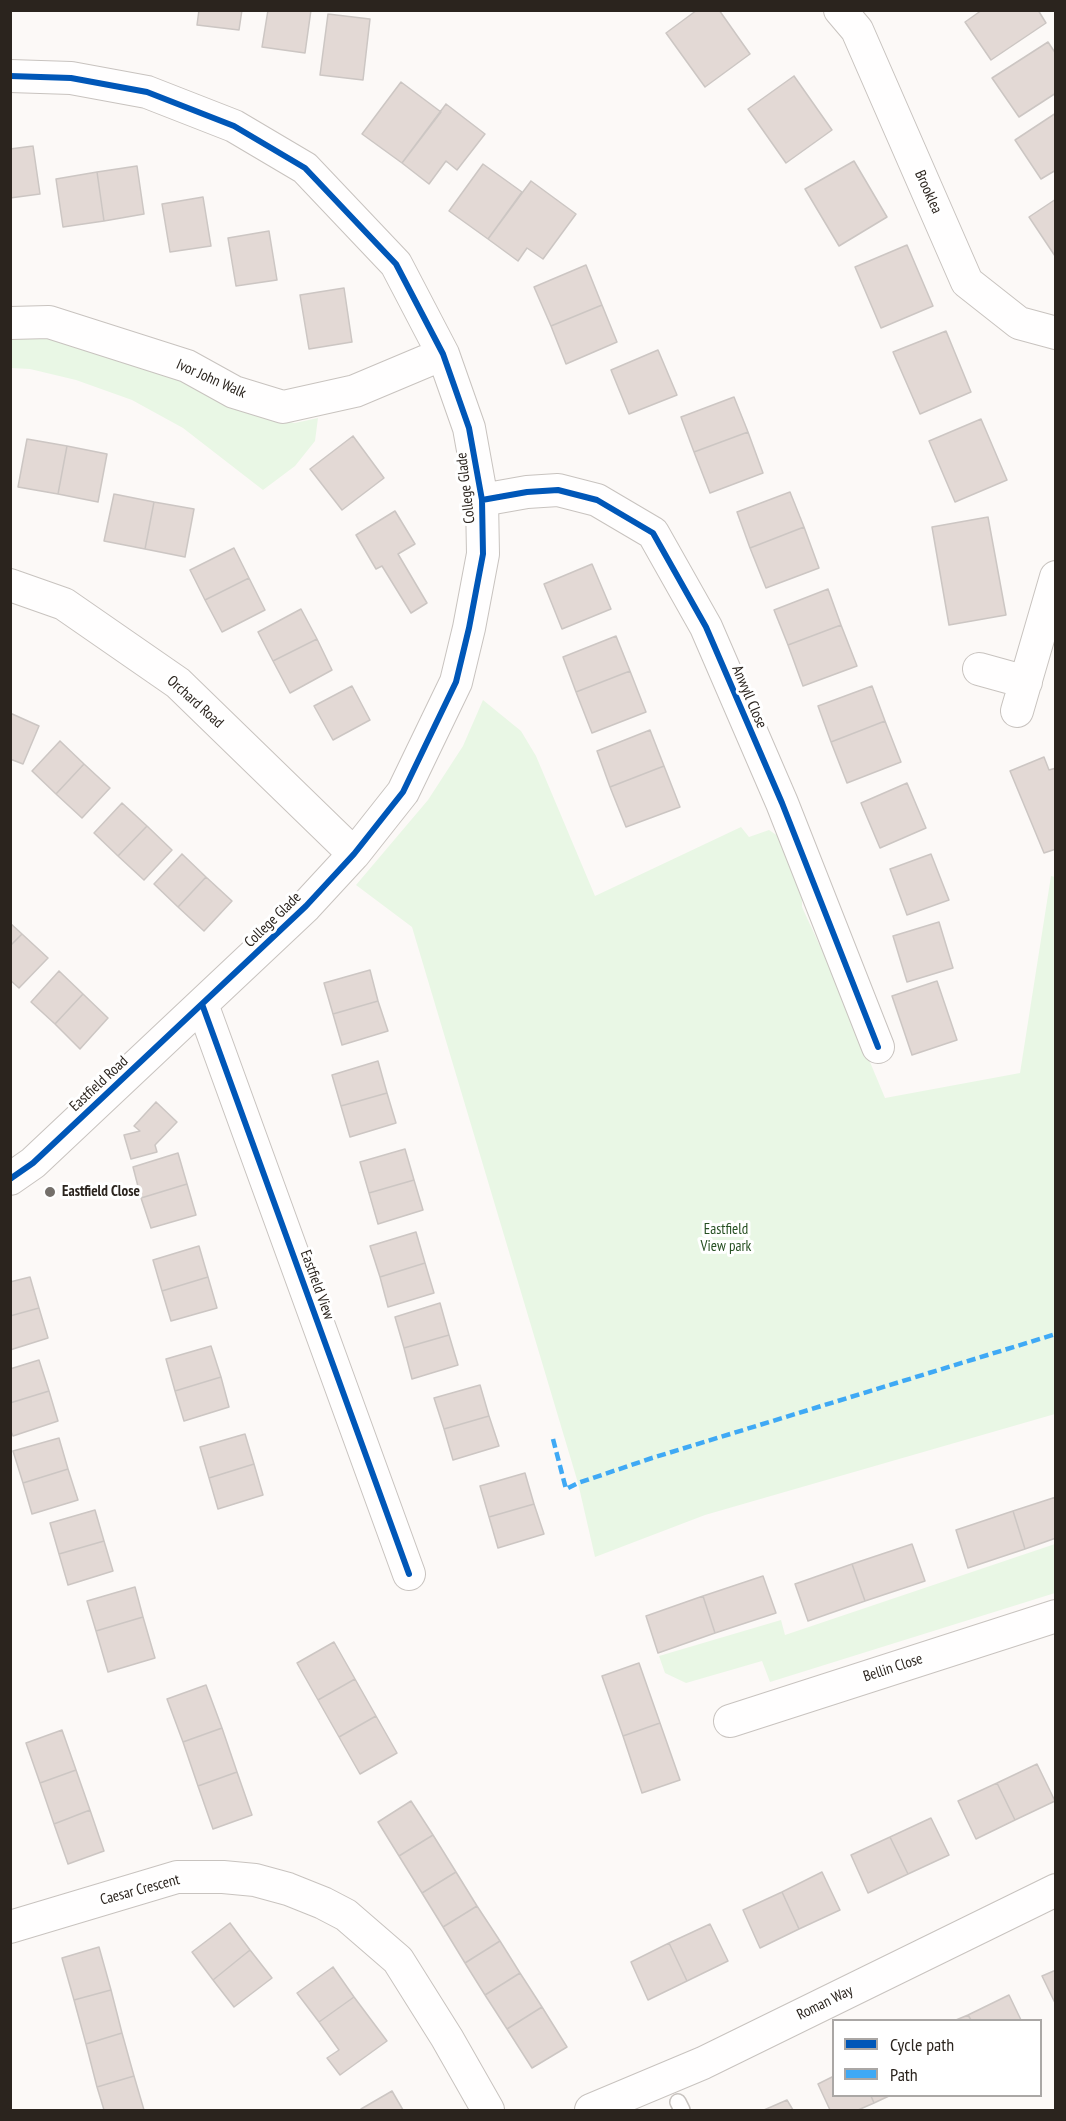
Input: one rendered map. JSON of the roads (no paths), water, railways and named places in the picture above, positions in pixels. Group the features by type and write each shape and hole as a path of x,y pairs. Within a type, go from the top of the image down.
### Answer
{"street":[{"name":"Brooklea","path":"840,10 857,30 967,282 1019,323 1056,333"},
{"name":"College Glade","path":"10,76 71,78 147,92 234,126 305,168 396,264 443,354 469,428 482,500 483,554 456,682 403,792 354,854 306,906 202,1004"},
{"name":"Ivor John Walk","path":"10,323 49,322 187,366 234,392 283,407 355,391 443,354"},
{"name":"Anwyll Close","path":"482,500 527,492 558,490 597,500 653,533 706,627 782,803 878,1047"},
{"path":"979,669 1021,696 1056,577"},
{"name":"Orchard Road","path":"10,585 64,603 178,683 354,854"},
{"name":"Eastfield Road","path":"12,1174 33,1163 202,1004"},
{"name":"Eastfield View","path":"202,1004 409,1574"},
{"name":"Bellin Close","path":"730,1721 1056,1616"},
{"name":"Caesar Crescent","path":"10,1927 177,1877 255,1880 288,1889 346,1915 398,1960 447,2038 488,2110"},
{"name":"Roman Way","path":"591,2110 703,2063 1056,1890"}],"place":[{"name":"Eastfield Close","path":"50,1192"}],"park label":[{"name":"Eastfield View park","path":"726,1238"}]}
